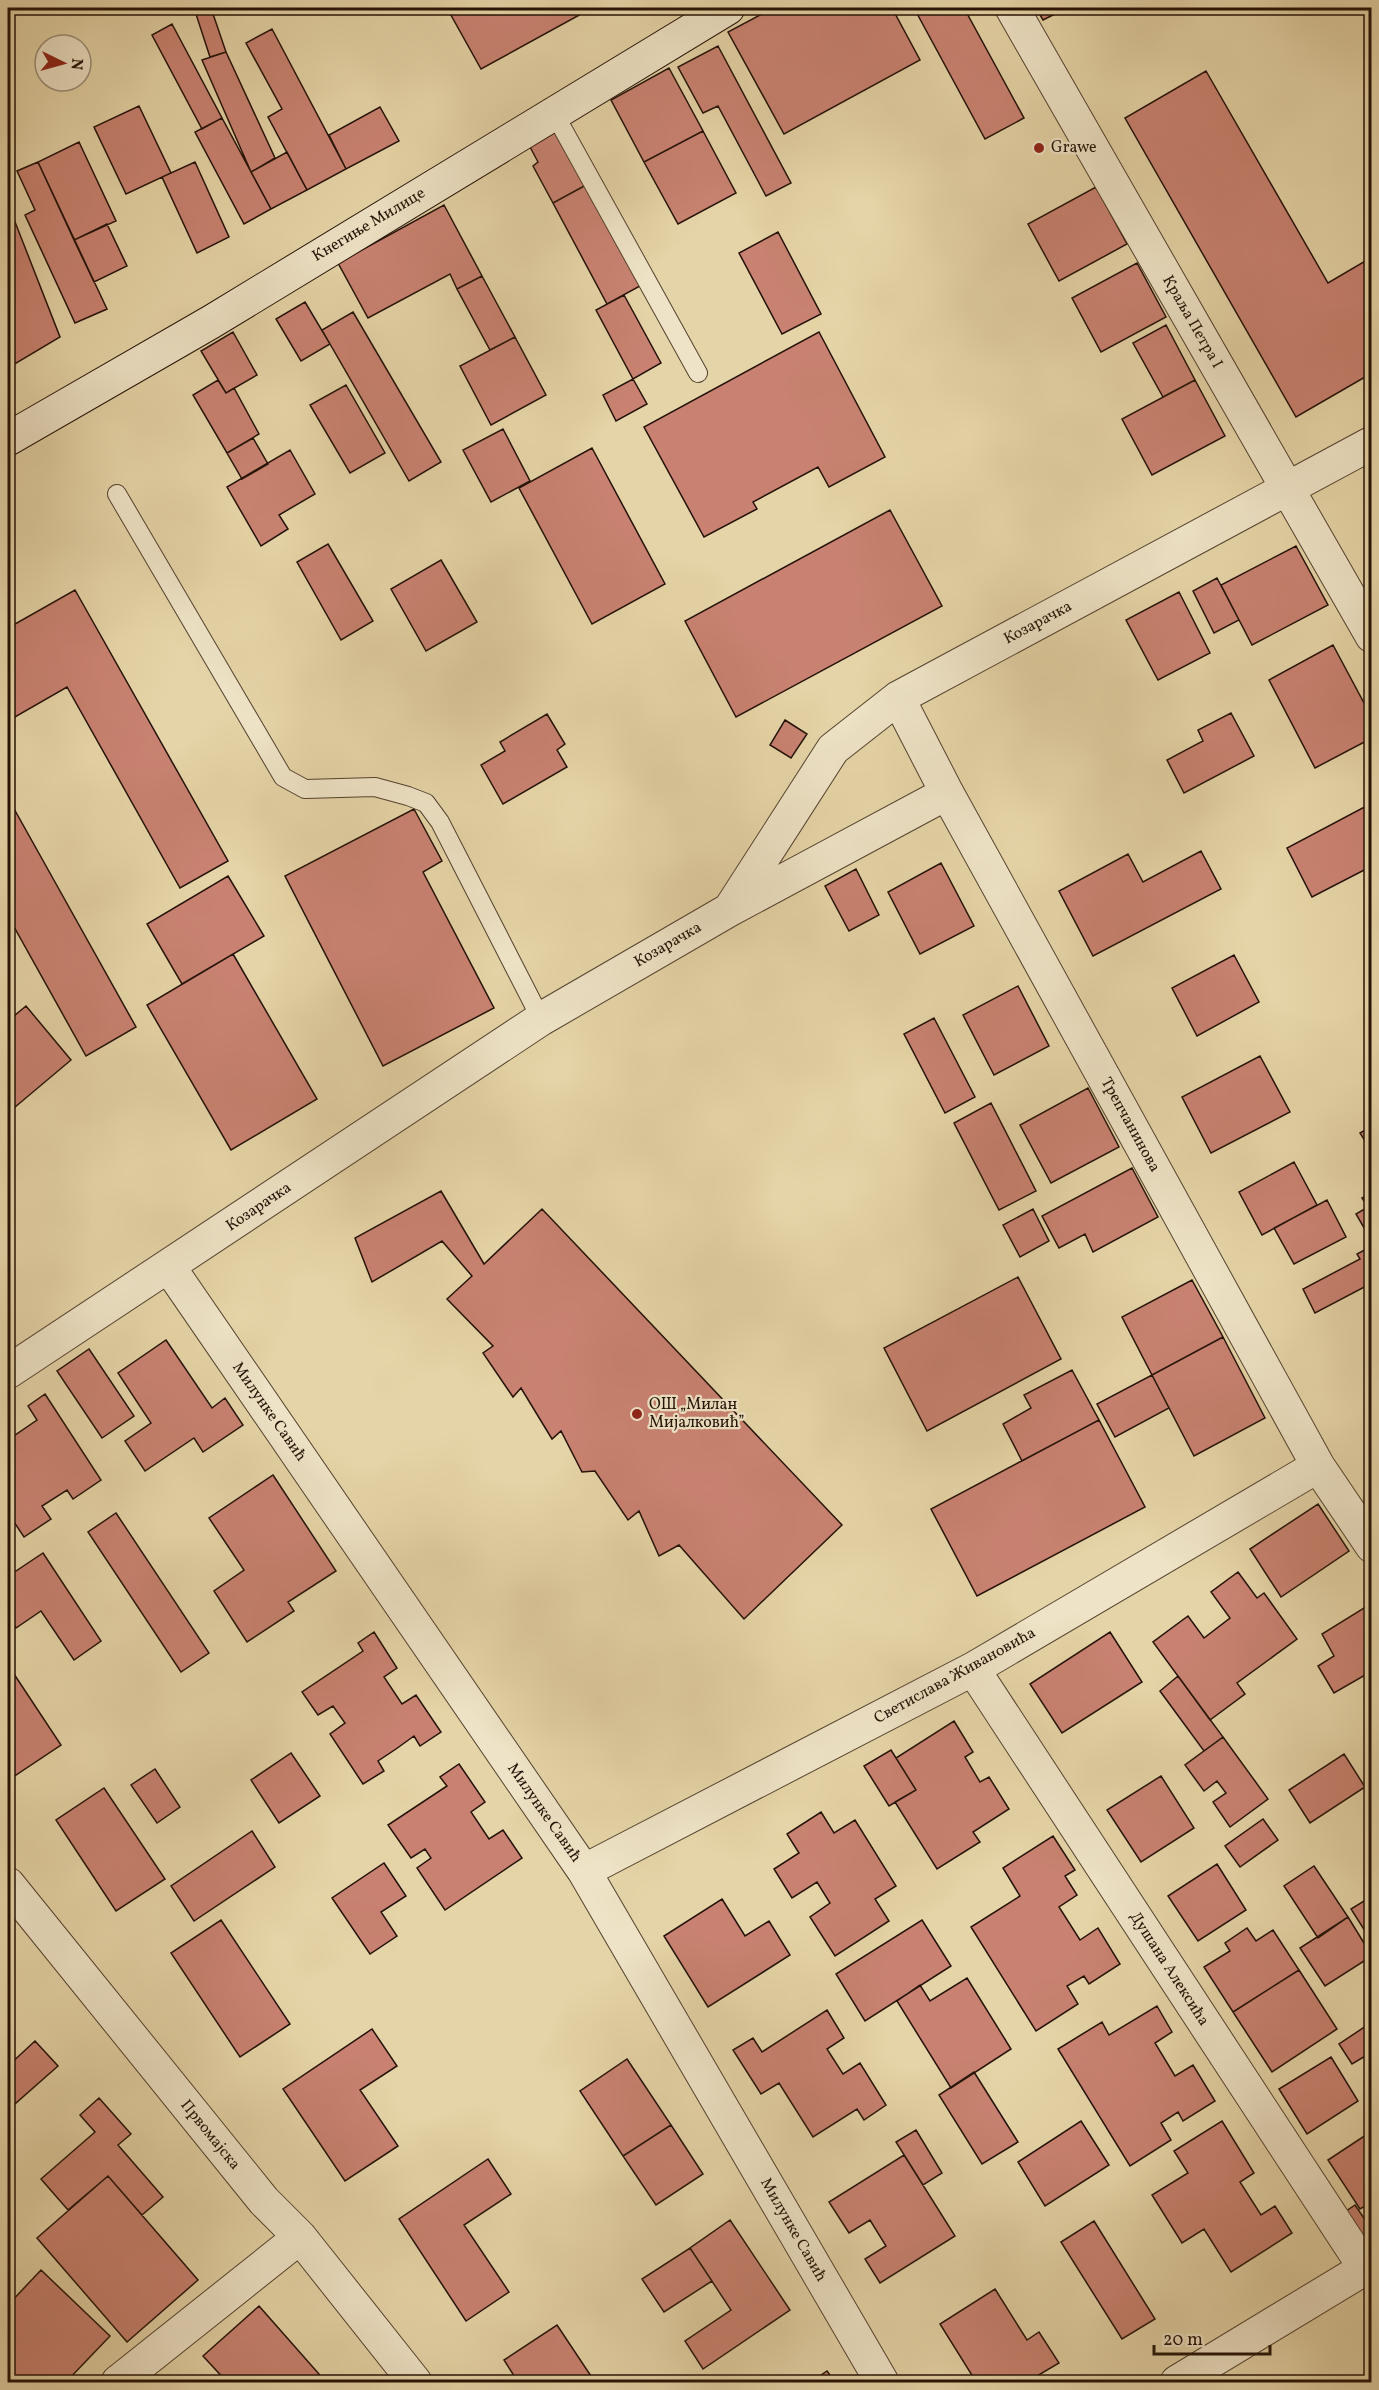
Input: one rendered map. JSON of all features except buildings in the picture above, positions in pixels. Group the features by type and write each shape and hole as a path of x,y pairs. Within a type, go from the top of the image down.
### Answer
{"street":[{"name":"Кнегиње Милице","path":"8,440 211,322 728,8"},
{"name":"Краља Петра I","path":"1012,8 1371,636"},
{"name":"Козарачка","path":"8,1372 542,1019 729,910 833,749 898,698 1288,490 1371,443"},
{"name":"Трепчанинова","path":"898,698 947,793 1318,1466 1371,1546"},
{"path":"729,910 947,793"},
{"name":"Милунке Савић","path":"169,1267 584,1871 882,2382"},
{"name":"Светислава Живановића","path":"584,1871 973,1669 1318,1466"},
{"name":"Душана Алексића","path":"973,1669 1368,2266"},
{"name":"Првомајска","path":"8,1884 264,2201 300,2237 415,2382"},
{"path":"118,2382 300,2237"},
{"path":"1177,2382 1368,2266"}],"lane":[{"path":"554,113 698,373"},
{"path":"117,494 283,777 305,789 375,787 426,803 440,822 542,1019"}],"place":[{"name":"Grawe","path":"1039,148"},
{"name":"ОШ „Милан Мијалковић”","path":"637,1414"}]}
